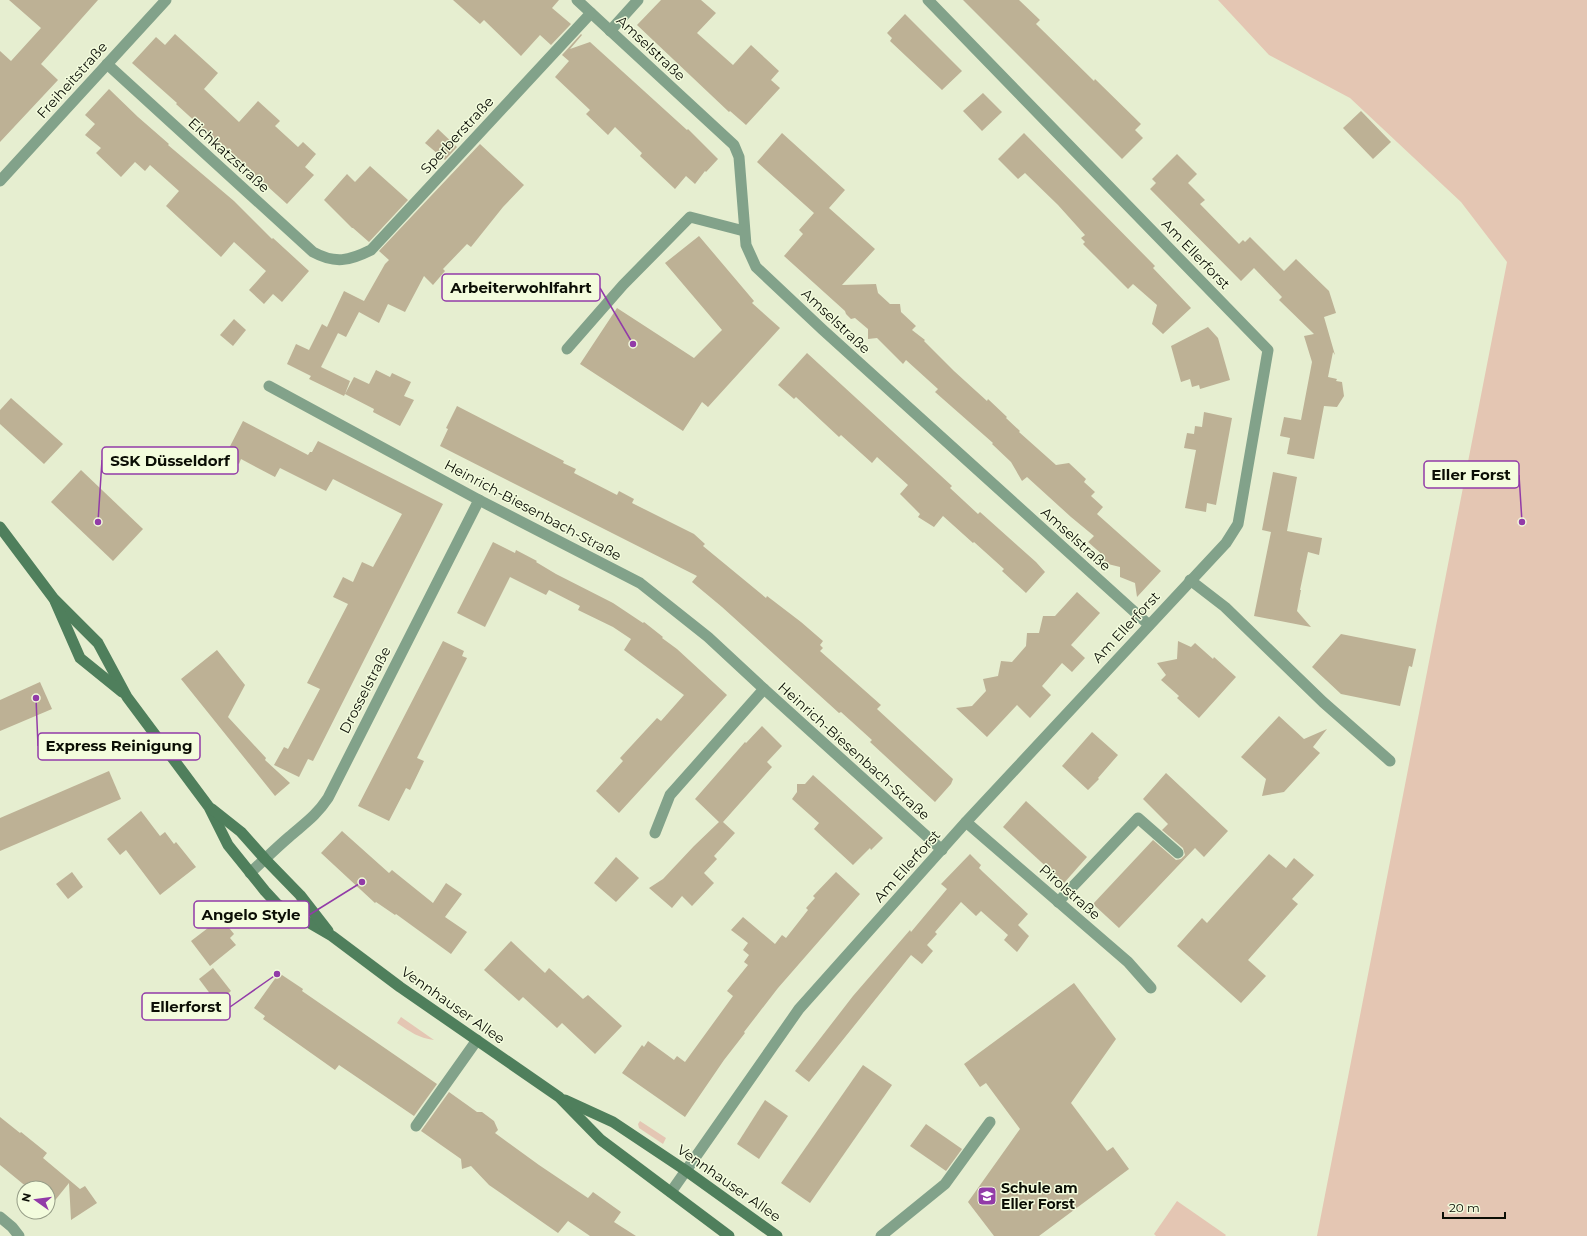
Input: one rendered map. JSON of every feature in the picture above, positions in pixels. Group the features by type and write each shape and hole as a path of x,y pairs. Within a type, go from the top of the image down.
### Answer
{"main road":[{"name":"Vennhauser Allee","path":"0,527 54,598 98,643 127,697 209,807 228,846 264,891 277,904 332,936 400,987 558,1097 601,1140 729,1236"},
{"name":"Vennhauser Allee","path":"54,598 80,658 127,697"},
{"name":"Vennhauser Allee","path":"209,807 241,832 300,895 332,936"},
{"name":"Vennhauser Allee","path":"558,1097 613,1122 685,1170 777,1236"}],"street":[{"name":"Freiheitstraße","path":"0,181 166,0"},
{"name":"Amselstraße","path":"577,0 734,145 739,157 746,245 756,267 829,336 1149,625"},
{"path":"610,31 638,0"},
{"name":"Am Ellerforst","path":"671,1192 799,1009 966,822 1226,543 1238,524 1268,350 928,0"},
{"name":"Sperberstraße","path":"336,259 351,259 371,250 591,13"},
{"name":"Eichkatzstraße","path":"107,64 313,252 321,256 336,259"},
{"path":"567,349 622,285 690,217 744,231"},
{"name":"Heinrich-Biesenbach-Straße","path":"269,386 479,500 640,583 708,637 764,690 942,850"},
{"name":"Drosselstraße","path":"250,873 292,834 309,821 328,798 479,500"},
{"path":"1190,580 1225,607 1323,702 1390,761"},
{"name":"Heinrich-Biesenbach-Straße","path":"655,833 670,795 764,690"},
{"path":"1058,902 1138,818 1178,853"},
{"name":"Pirolstraße","path":"966,822 1128,962 1151,988"},
{"path":"416,1126 477,1040"},
{"path":"881,1236 945,1184 990,1122"},
{"path":"0,1217 12,1227 19,1236"}],"shaded area":[{"path":"1218,0 1587,0 1587,1236 1317,1236 1507,262 1461,202 1350,98 1269,55"},
{"path":"401,1017 434,1040 419,1036 397,1023"},
{"path":"640,1121 666,1138 663,1144 639,1128 638,1124"},
{"path":"1177,1201 1226,1235 1156,1236 1154,1234"}],"building":[{"path":"9,0 98,0 41,64 58,80 0,142 0,51 11,61 41,28"},
{"path":"453,0 559,0 552,8 571,24 551,45 540,35 521,56 484,20 480,24"},
{"path":"661,0 701,0 716,13 697,33 733,65 751,45 779,71 771,80 780,88 746,125 730,111 729,112 637,25"},
{"path":"963,0 1019,0 1040,20 1036,24 1094,81 1095,79 1141,124 1135,130 1143,138 1122,159"},
{"path":"905,14 962,71 942,90 890,41 892,38 887,33"},
{"path":"175,34 218,73 204,89 239,122 258,101 280,121 275,126 298,147 303,142 316,154 305,167 314,175 287,204 132,63 156,37 165,45"},
{"path":"581,34 582,35 570,49 590,42 687,130 688,129 718,159 706,172 705,171 695,184 686,176 675,189 640,156 642,153 615,127 608,135 586,114 590,110 555,77 569,61 562,55"},
{"path":"109,89 169,144 168,145 234,201 272,239 273,238 309,271 282,302 273,294 264,304 249,290 266,271 234,242 221,257 166,206 179,191 150,165 145,171 135,162 121,177 96,153 101,148 85,135 95,124 85,115"},
{"path":"983,93 1002,112 982,131 963,111"},
{"path":"1361,111 1391,142 1373,159 1343,128"},
{"path":"438,129 457,147 445,160 425,143"},
{"path":"782,133 845,190 829,208 875,249 842,285 876,284 878,293 890,304 900,304 901,312 916,326 912,330 925,340 924,341 954,371 1007,417 1006,418 1020,431 1019,432 1056,465 1069,463 1086,479 1084,482 1095,492 1091,496 1103,507 1097,514 1161,571 1137,597 1135,583 1120,577 1120,567 1104,563 1104,556 1088,542 1094,536 1027,477 1022,481 1011,462 992,444 993,443 935,392 938,389 906,360 903,364 877,338 868,339 868,329 855,318 851,319 845,311 784,256 803,234 799,230 814,213 757,162"},
{"path":"1024,133 1155,266 1153,268 1191,308 1163,334 1152,324 1157,305 1133,284 1128,289 1083,244 1085,242 1081,238 1085,235 1058,205 1025,173 1018,179 998,159"},
{"path":"480,144 524,185 503,207 471,247 467,244 443,269 445,271 433,285 424,276 405,312 388,304 379,323 359,312 346,337 338,333 321,367 350,381 344,396 309,379 311,376 287,364 296,344 309,350 322,324 327,327 344,291 364,301 385,264 389,260 379,251"},
{"path":"1177,154 1197,174 1188,183 1205,200 1200,204 1239,244 1243,240 1245,242 1250,237 1284,271 1296,259 1329,291 1336,313 1324,317 1335,355 1333,352 1328,377 1342,382 1344,396 1337,407 1324,406 1314,459 1287,454 1290,438 1280,436 1284,417 1301,420 1312,362 1304,336 1314,334 1279,300 1282,297 1254,268 1241,281 1150,189 1156,183 1152,179"},
{"path":"370,166 408,200 369,242 352,228 324,200 347,174 355,182"},
{"path":"699,236 754,301 752,303 780,328 708,407 702,402 683,431 580,364 617,308 694,358 722,330 665,263"},
{"path":"234,319 246,330 233,346 220,335"},
{"path":"1208,327 1218,338 1230,380 1200,389 1199,385 1192,387 1190,379 1181,382 1171,346"},
{"path":"807,353 952,486 950,488 978,514 980,512 1036,562 1045,572 1026,593 1002,571 1004,569 943,516 934,527 918,517 920,514 900,494 908,485 877,457 872,463 841,435 839,437 796,397 794,399 778,385"},
{"path":"376,370 390,377 392,373 411,382 404,396 414,400 400,426 373,412 374,409 345,394 354,377 369,384"},
{"path":"11,398 63,444 44,464 0,424 0,410"},
{"path":"457,406 564,461 563,463 576,469 574,473 617,495 619,491 634,499 632,503 694,534 705,544 703,546 766,598 767,596 823,641 820,645 823,648 820,651 881,705 877,709 953,779 951,784 935,802 870,742 872,740 841,712 839,713 722,607 692,582 697,576 440,446 448,429 446,428"},
{"path":"1204,412 1232,418 1216,505 1207,503 1206,512 1185,508 1196,450 1184,448 1187,433 1194,434 1195,426 1202,427"},
{"path":"243,421 308,455 312,452 318,441 443,504 313,761 308,759 299,777 274,765 284,747 288,749 320,689 307,683 348,604 333,597 343,577 353,582 362,562 373,567 402,514 333,479 326,491 280,468 275,477 241,459 239,464 225,456"},
{"path":"81,470 143,529 113,561 51,502"},
{"path":"1273,472 1297,477 1287,531 1322,538 1319,555 1308,552 1297,611 1311,627 1254,616 1271,532 1262,530"},
{"path":"493,542 515,553 516,550 537,561 536,562 556,574 613,603 643,623 644,622 677,649 727,695 619,813 596,791 623,761 620,758 657,718 661,721 684,695 624,650 631,639 613,627 578,610 580,606 549,590 546,595 510,577 485,627 457,613"},
{"path":"1077,592 1100,613 1071,645 1085,658 1072,672 1062,663 1042,686 1051,695 1030,718 1017,705 987,737 956,708 972,706 986,691 983,679 998,676 1001,661 1012,662 1026,646 1027,633 1039,633 1043,616 1055,616"},
{"path":"1341,634 1416,649 1412,667 1409,666 1400,706 1341,694 1312,667"},
{"path":"443,641 464,651 462,656 467,658 417,758 424,761 410,790 406,788 389,821 358,806"},
{"path":"1178,641 1191,647 1195,643 1213,659 1214,657 1236,677 1199,718 1177,698 1179,696 1161,680 1166,675 1157,663 1177,659"},
{"path":"217,650 245,685 228,717 266,758 265,760 290,783 275,796 181,679"},
{"path":"40,682 52,709 0,731 0,700"},
{"path":"1279,716 1304,739 1327,729 1313,747 1320,753 1284,792 1262,796 1266,779 1241,757"},
{"path":"762,726 782,746 767,762 772,767 723,822 735,833 714,856 717,859 704,873 714,883 692,906 682,896 672,908 649,888 663,879 719,822 695,799 745,742 746,743"},
{"path":"1092,732 1118,755 1088,790 1062,766"},
{"path":"109,771 121,799 0,851 0,818"},
{"path":"1166,773 1228,831 1204,857 1195,848 1119,928 1093,904 1153,840 1176,860 1181,859 1185,855 1183,848 1162,830 1168,824 1143,799"},
{"path":"813,775 883,838 871,850 870,848 853,865 814,829 819,823 792,799 797,792 797,784 805,784"},
{"path":"1026,801 1087,857 1064,883 1003,827"},
{"path":"141,811 160,836 165,832 174,844 176,842 196,867 160,895 126,850 120,855 107,839"},
{"path":"342,831 389,873 392,870 433,903 446,883 462,894 445,917 467,932 451,954 396,914 395,915 376,902 375,903 321,853"},
{"path":"970,854 981,865 979,868 1028,914 1018,925 1029,936 1017,952 1004,940 1008,935 981,911 976,916 961,902 935,932 937,934 927,945 933,951 922,964 911,955 809,1082 795,1071 853,996 910,930 911,932 947,889 941,884"},
{"path":"1269,854 1286,868 1294,858 1314,875 1292,899 1298,904 1248,960 1266,976 1241,1003 1177,946 1202,918 1207,923"},
{"path":"616,857 639,878 616,902 594,883"},
{"path":"72,872 83,887 68,899 56,884"},
{"path":"836,872 860,894 778,988 744,1032 745,1033 724,1060 685,1117 622,1073 642,1045 644,1047 648,1041 674,1060 677,1056 685,1062 733,996 727,991 748,965 744,962 749,955 743,950 748,943 731,930 743,917 775,944 782,935 786,938 808,910 806,908 815,898 813,896"},
{"path":"221,918 234,934 230,938 236,945 210,966 191,941"},
{"path":"511,941 545,973 549,968 583,999 588,995 622,1026 595,1054 562,1023 557,1028 523,997 519,1001 484,970"},
{"path":"213,968 231,991 217,1003 199,979"},
{"path":"279,973 303,989 302,991 437,1084 414,1116 339,1065 335,1070 263,1019 265,1016 254,1008"},
{"path":"1074,983 1116,1039 1071,1103 1107,1151 1113,1147 1129,1169 1039,1236 994,1236 968,1202 1020,1129 986,1083 980,1087 964,1064"},
{"path":"863,1065 892,1085 810,1203 781,1183"},
{"path":"449,1092 477,1112 482,1112 494,1121 498,1130 495,1133 539,1165 588,1198 593,1192 621,1212 614,1222 636,1236 590,1236 568,1221 558,1233 489,1185 471,1166 462,1169 461,1159 421,1131"},
{"path":"765,1100 788,1116 759,1159 737,1144"},
{"path":"0,1117 47,1153 43,1158 80,1189 85,1186 97,1203 71,1220 69,1183 56,1199 56,1180 18,1180 0,1165"},
{"path":"926,1124 962,1149 946,1171 910,1146"}],"place":[{"name":"Arbeiterwohlfahrt","path":"633,344"},
{"name":"SSK Düsseldorf","path":"98,522"},
{"name":"Eller Forst","path":"1522,522"},
{"name":"Express Reinigung","path":"36,698"},
{"name":"Angelo Style","path":"362,882"},
{"name":"Ellerforst","path":"277,974"},
{"name":"Schule am Eller Forst","path":"987,1196"}]}
